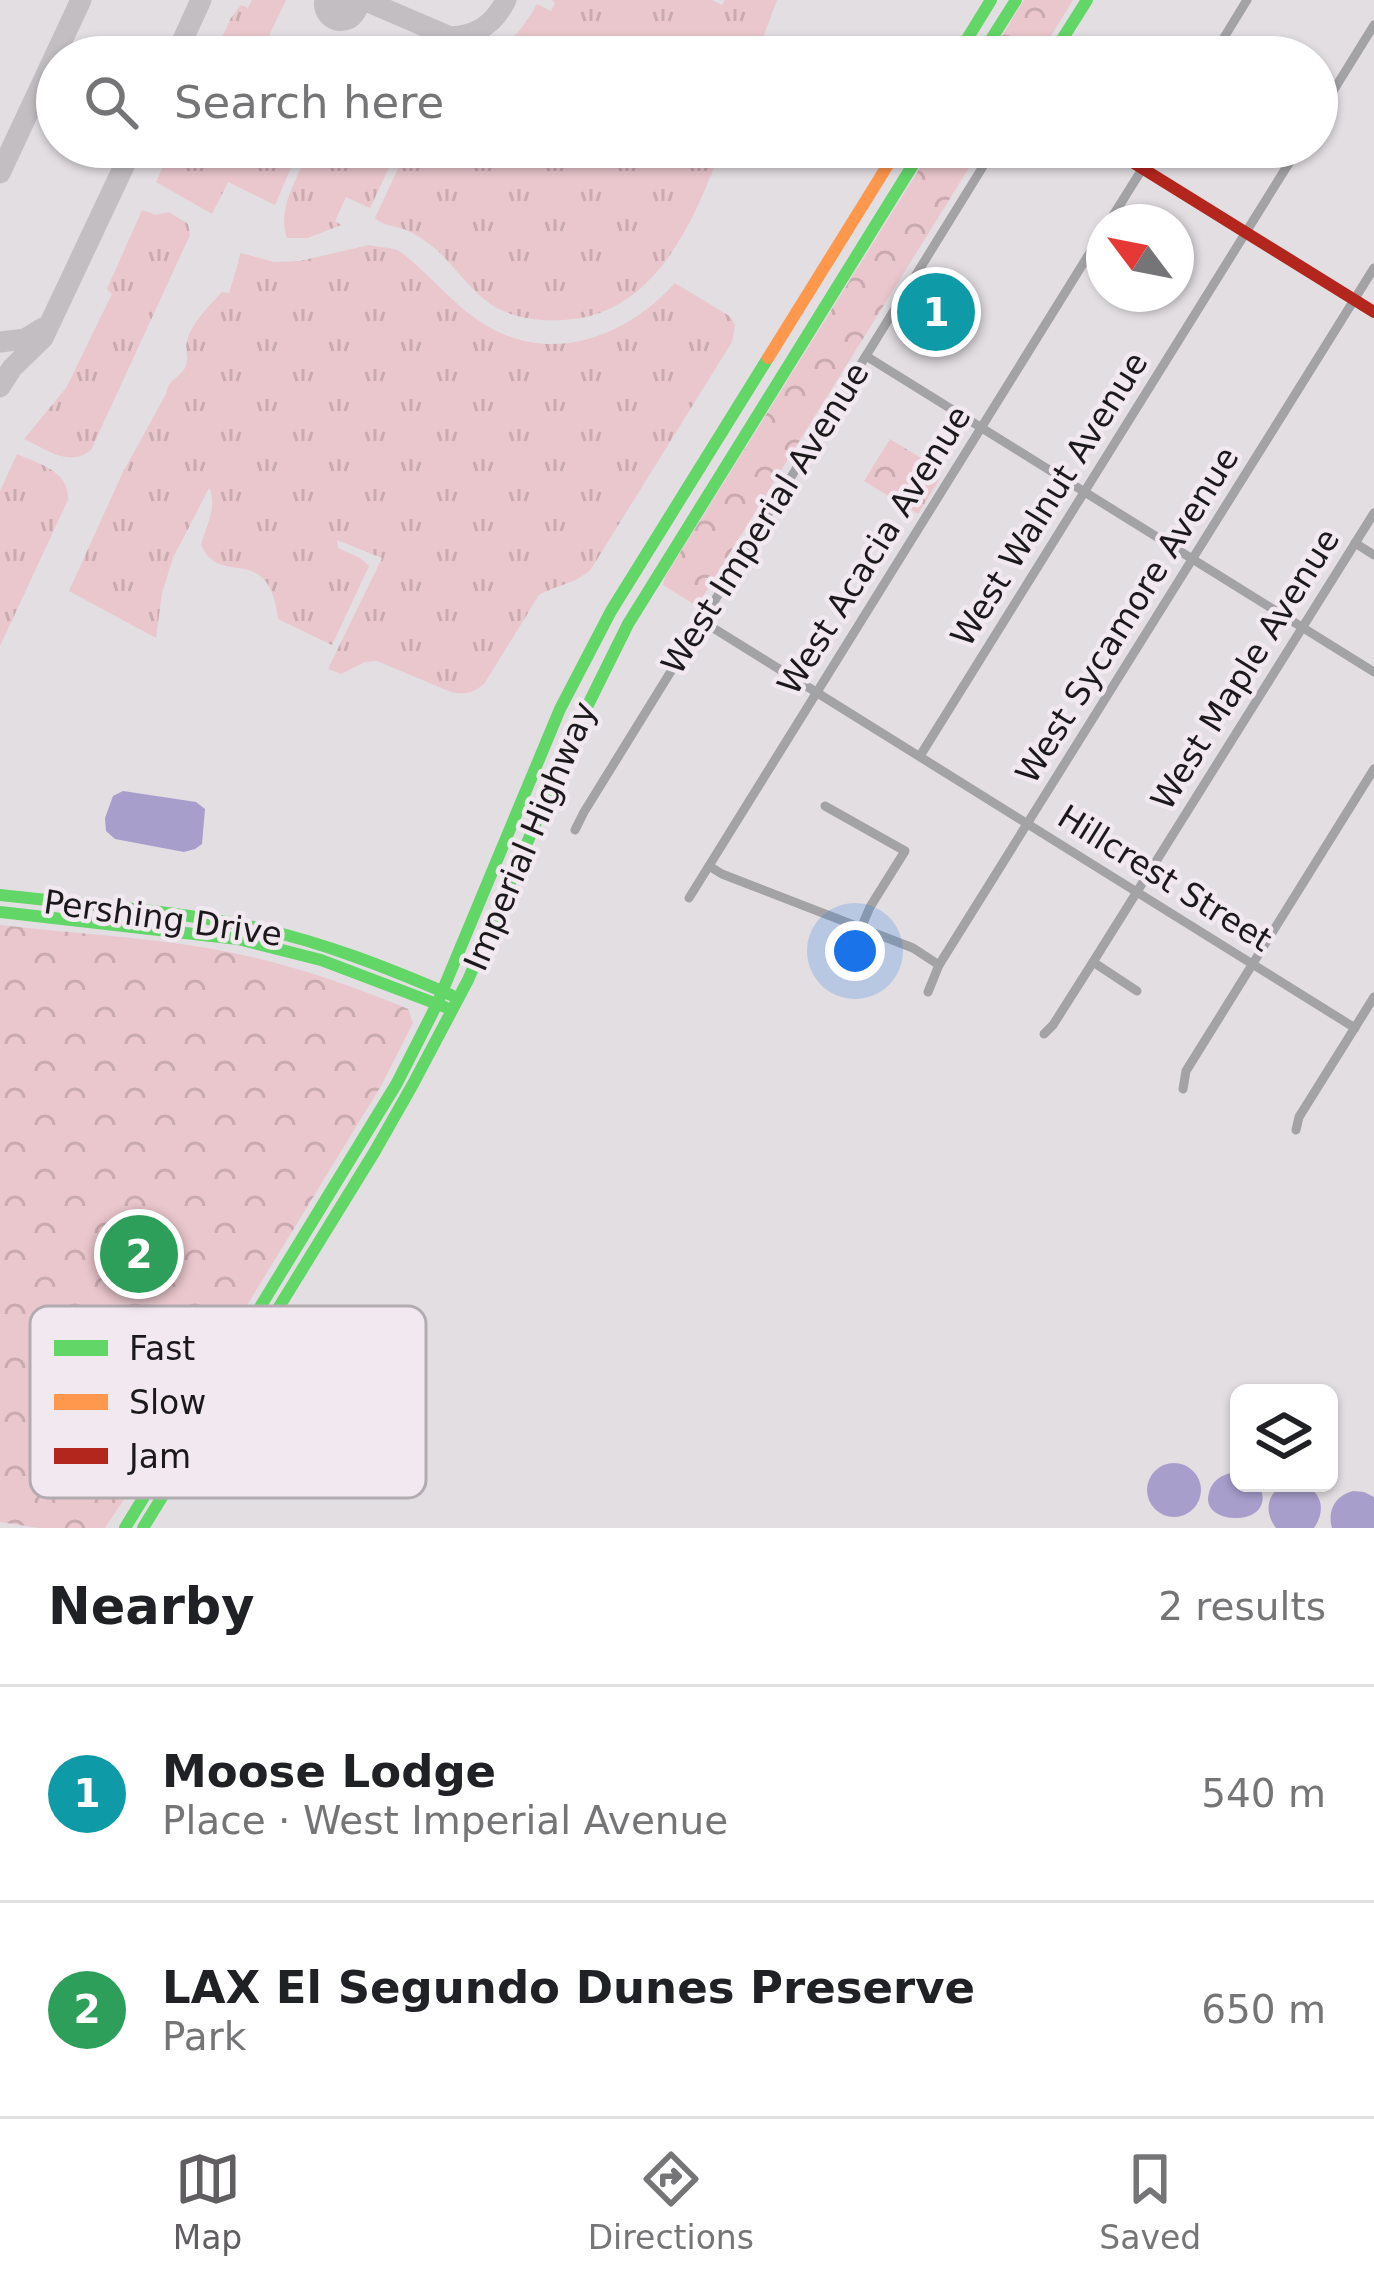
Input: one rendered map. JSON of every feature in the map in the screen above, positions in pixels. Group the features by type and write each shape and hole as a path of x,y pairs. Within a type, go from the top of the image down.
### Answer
{"main road":[{"path":"969,36 992,0"},
{"path":"993,36 1016,0"},
{"path":"1065,36 1087,0"},
{"name":"Imperial Highway","path":"261,1306 384,1107 439,998 560,709 610,611 886,168"},
{"name":"Imperial Highway","path":"280,1306 375,1151 455,1004 598,681 652,583 911,168"},
{"path":"1142,168 1374,312"},
{"path":"652,583 642,570 662,537 661,529"},
{"name":"Pershing Drive","path":"0,896 270,931 352,955 439,998"},
{"name":"Pershing Drive","path":"0,912 266,945 455,1004"},
{"name":"Imperial Highway","path":"124,1528 143,1498"},
{"name":"Imperial Highway","path":"146,1525 163,1498"}],"street":[{"path":"1225,36 1247,0"},
{"path":"1338,83 1374,25"},
{"name":"West Imperial Avenue","path":"575,830 982,168"},
{"path":"1120,204 1142,168"},
{"name":"West Walnut Avenue","path":"920,757 1285,168"},
{"name":"West Acacia Avenue","path":"688,898 1086,259"},
{"name":"West Sycamore Avenue","path":"928,992 939,965 1374,268"},
{"path":"866,356 1374,672"},
{"name":"West Maple Avenue","path":"1044,1034 1374,513"},
{"path":"1355,543 1374,555"},
{"name":"Hillcrest Street","path":"702,621 1355,1028"},
{"path":"1183,1089 1186,1071 1374,769"},
{"path":"824,806 905,851 861,928"},
{"path":"709,866 913,949 939,965"},
{"path":"1093,962 1137,991"},
{"path":"1296,1130 1374,997"}],"green space":[{"path":"252,0 286,0 269,36 223,36 241,5 248,8"},
{"path":"552,0 712,0 722,5 725,0 777,0 764,36 514,36 537,4 551,11"},
{"path":"1024,0 1073,0 1051,36 1002,36"},
{"path":"162,168 291,168 275,205 228,182 212,214 156,182"},
{"path":"301,168 389,168 370,208 346,197 335,221 341,225 308,238 287,238 284,227"},
{"path":"398,168 713,168 684,233 646,283 623,302 563,320 517,316 492,305 432,246 375,218"},
{"path":"920,168 969,168 697,606 663,585"},
{"path":"142,210 156,215 169,212 188,224 190,235 91,450 74,457 57,455 24,439 66,388 112,294 107,289"},
{"path":"369,245 403,254 467,312 521,340 549,344 603,334 653,304 675,283 731,317 735,325 732,342 591,569 539,595 484,684 469,692 451,692 377,661 341,674 328,669 382,558 337,540 338,548 369,566 332,645 278,619 273,595 255,572 209,558 201,545 212,509 209,488 173,558 156,638 69,591 122,474 169,386 185,367 193,327 222,292 229,293 241,253 274,262 300,261"},
{"path":"890,439 934,466 930,474 939,480 918,514 864,481"},
{"path":"17,454 59,475 68,500 0,646 0,491"},
{"path":"0,925 213,949 337,982 408,1009 413,1023 381,1086 247,1306 30,1306 30,1498 125,1498 105,1528 39,1528 0,1522"}],"shaded area":[{"path":"123,791 196,802 205,809 202,844 184,852 115,839 106,831 105,818 113,796"},
{"path":"1174,1463 1193,1471 1201,1490 1193,1509 1174,1517 1155,1509 1147,1490 1155,1471"},
{"path":"1229,1474 1230,1492 1261,1492 1259,1508 1251,1515 1226,1517 1209,1504 1213,1484"},
{"path":"1353,1491 1374,1497 1374,1528 1332,1528 1334,1505"},
{"path":"1276,1492 1314,1492 1321,1510 1318,1522 1314,1528 1276,1528 1268,1509"}],"taxiway":[{"path":"64,36 81,0"},
{"path":"185,36 201,0"},
{"path":"364,0 448,36"},
{"path":"456,36 484,27 506,0"},
{"path":"0,173 36,96"},
{"path":"0,387 43,338 123,168"},
{"path":"0,342 25,339 43,328"}],"runway":[{"path":"341,4 343,0"}],"traffic: fast":[{"path":"969,36 991,0"},
{"path":"993,36 1016,0"},
{"path":"1064,36 1087,0"},
{"path":"280,1306 375,1151 468,980 577,727 628,624 911,168"},
{"path":"261,1306 397,1083 437,1004 560,709 611,611 768,358"},
{"path":"0,895 162,912 258,928 356,957 451,995"},
{"path":"0,912 238,939 321,960 445,1007"},
{"path":"125,1528 143,1498"},
{"path":"143,1528 161,1498"}],"traffic: slow":[{"path":"768,358 886,168"}],"traffic: jam":[{"path":"1142,168 1374,312"}],"place":[{"name":"Moose Lodge","path":"936,312"},
{"name":"LAX El Segundo Dunes Preserve","path":"139,1254"}]}
